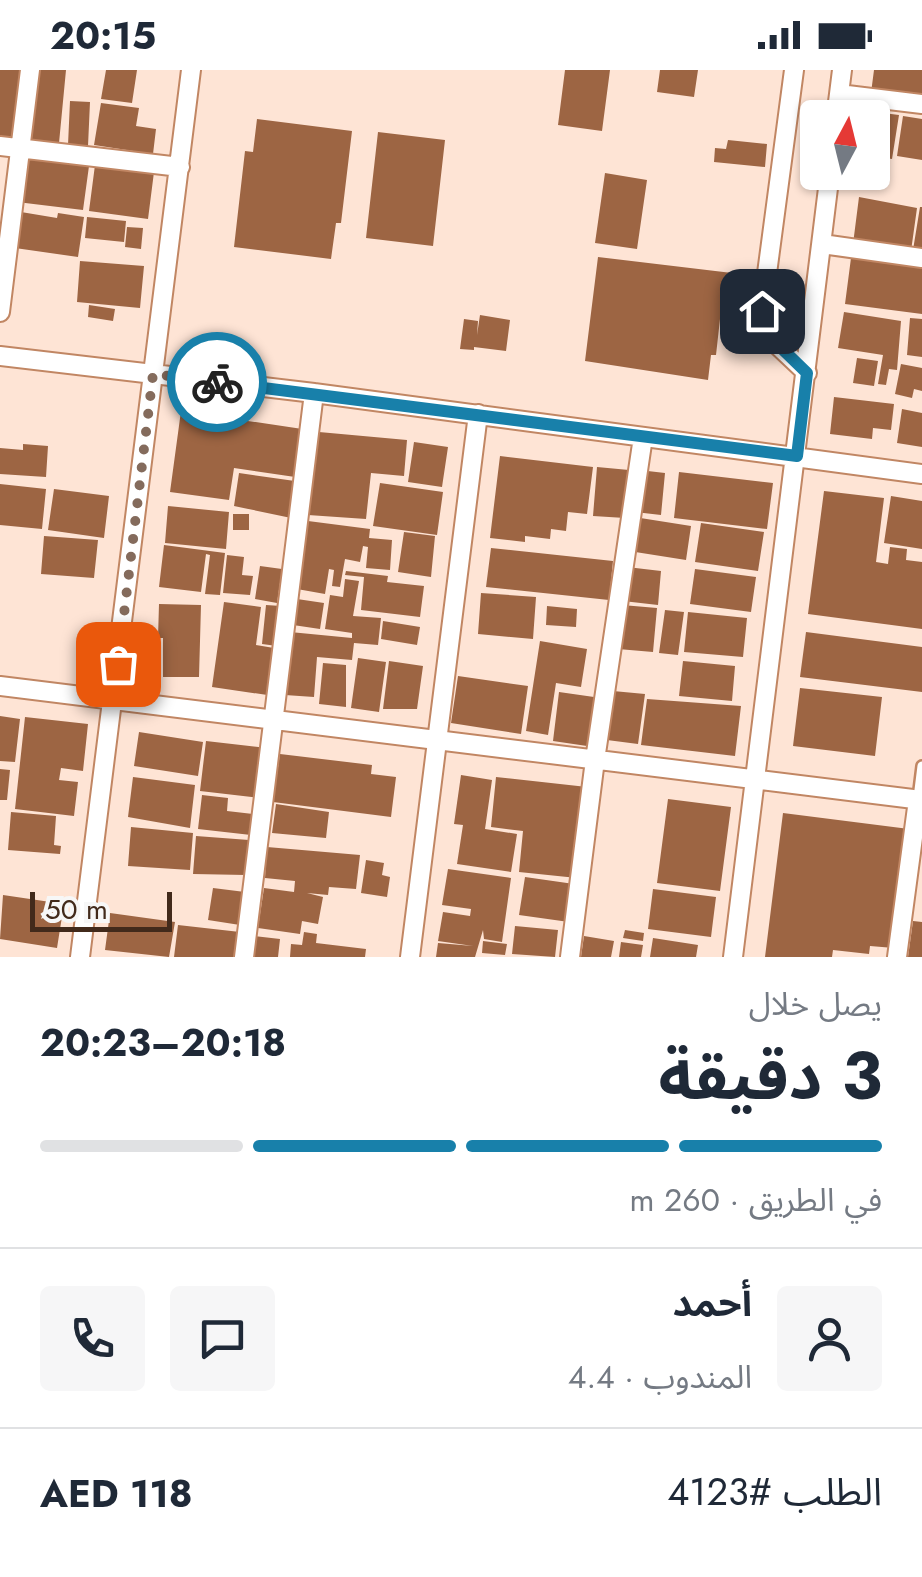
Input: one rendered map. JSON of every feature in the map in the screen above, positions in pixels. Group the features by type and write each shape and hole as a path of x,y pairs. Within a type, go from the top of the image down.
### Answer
{"street":[{"path":"0,312 30,70"},
{"path":"80,957 191,70"},
{"path":"794,70 762,311 771,338 807,373"},
{"path":"838,100 842,70"},
{"path":"839,94 922,104"},
{"path":"0,146 180,167"},
{"path":"732,957 828,190"},
{"path":"822,244 922,258"},
{"path":"0,356 314,393 922,474"},
{"path":"244,957 314,393"},
{"path":"410,957 478,414"},
{"path":"570,957 643,437"},
{"path":"0,686 920,800 896,957"}],"lane":[{"path":"920,800 922,766"}],"building":[{"path":"0,70 25,70 17,139 0,137"},
{"path":"38,70 66,70 59,143 30,140"},
{"path":"106,70 137,70 132,103 101,99"},
{"path":"565,70 610,70 602,131 558,125"},
{"path":"660,70 698,70 694,97 657,92"},
{"path":"874,70 922,70 922,99 871,93"},
{"path":"70,101 90,102 88,146 68,145"},
{"path":"101,103 139,108 136,126 156,129 153,154 94,145"},
{"path":"890,114 899,115 890,159"},
{"path":"903,116 922,119 922,160 897,156"},
{"path":"257,119 352,131 341,223 336,223 331,259 234,247 245,151 253,152"},
{"path":"378,132 445,140 433,246 366,238"},
{"path":"728,140 767,144 765,167 714,162 715,148 726,149"},
{"path":"23,158 89,166 83,210 17,202"},
{"path":"95,165 154,172 148,219 89,211"},
{"path":"605,173 647,180 637,249 595,243"},
{"path":"859,197 917,208 911,251 853,244"},
{"path":"922,207 922,252 913,250"},
{"path":"21,212 57,218 58,213 84,217 78,257 15,248"},
{"path":"87,217 126,221 124,242 85,238"},
{"path":"127,227 143,228 141,249 125,247"},
{"path":"598,257 732,273 728,302 722,301 716,355 711,355 708,380 585,361"},
{"path":"851,258 922,268 922,314 845,304"},
{"path":"80,261 144,266 140,308 77,302"},
{"path":"89,305 115,309 113,321 88,317"},
{"path":"844,312 901,321 897,370 889,369 886,385 878,384 883,355 838,348"},
{"path":"480,315 510,320 506,351 460,349 464,319 478,321 477,335"},
{"path":"910,318 922,319 922,357 907,355"},
{"path":"857,358 878,361 874,386 853,383"},
{"path":"901,364 922,368 922,391 914,389 912,398 895,394"},
{"path":"834,397 894,404 891,430 873,428 872,439 830,434"},
{"path":"902,409 922,413 922,447 897,443"},
{"path":"181,411 309,430 302,478 234,468 229,500 170,492"},
{"path":"319,432 407,440 404,476 371,473 366,519 308,515"},
{"path":"414,442 448,447 442,487 408,482"},
{"path":"23,444 48,446 46,477 0,474 0,448 23,450"},
{"path":"500,456 593,467 587,514 568,512 566,531 551,529 550,539 525,536 525,542 490,538"},
{"path":"597,467 629,470 625,518 593,516"},
{"path":"639,470 665,473 661,515 635,512"},
{"path":"679,472 773,483 767,529 674,518"},
{"path":"239,473 302,482 296,519 234,506"},
{"path":"380,483 443,492 437,535 373,526"},
{"path":"0,484 46,489 42,529 0,525"},
{"path":"54,489 109,496 104,538 48,530"},
{"path":"824,491 884,498 876,562 888,564 890,547 907,549 906,560 922,562 922,629 808,614"},
{"path":"891,496 922,501 922,549 884,543"},
{"path":"168,506 229,512 226,549 165,543"},
{"path":"233,514 249,514 249,530 233,530"},
{"path":"634,517 691,526 686,560 629,551"},
{"path":"308,521 370,529 369,538 392,540 390,570 366,568 368,547 363,546 360,562 345,559 340,587 332,586 334,570 329,569 325,594 297,589"},
{"path":"701,523 764,532 758,571 695,562"},
{"path":"404,532 435,536 431,577 398,572"},
{"path":"44,536 98,540 94,578 41,574"},
{"path":"164,545 225,553 220,595 205,594 210,555 206,554 201,592 159,587"},
{"path":"491,548 613,561 609,600 486,587"},
{"path":"227,555 244,557 242,575 253,576 250,595 223,593"},
{"path":"260,566 282,569 277,603 255,599"},
{"path":"627,567 661,571 658,605 623,601"},
{"path":"695,569 756,577 751,612 690,604"},
{"path":"346,571 388,576 387,582 424,586 420,617 361,610 364,577 345,575"},
{"path":"345,579 359,581 353,616 381,618 378,645 354,643 352,660 317,657 314,697 285,695 290,632 352,638 352,633 325,629 330,595 343,597"},
{"path":"481,593 536,597 533,639 478,634"},
{"path":"297,599 324,603 320,629 293,625"},
{"path":"224,602 261,607 256,645 280,649 274,696 212,687"},
{"path":"159,604 201,605 199,677 163,677"},
{"path":"266,605 281,606 277,646 262,644"},
{"path":"622,605 657,608 653,652 618,649"},
{"path":"547,606 577,609 576,627 546,625"},
{"path":"665,610 684,612 678,655 659,653"},
{"path":"688,612 747,618 743,657 684,652"},
{"path":"383,621 420,627 417,645 381,639"},
{"path":"806,632 922,647 922,692 800,677"},
{"path":"540,641 587,649 581,687 556,683 548,735 526,731"},
{"path":"358,658 386,662 379,712 351,708"},
{"path":"389,661 423,666 417,709 383,709"},
{"path":"683,661 735,666 732,701 679,696"},
{"path":"323,663 346,665 346,707 319,704"},
{"path":"458,676 528,686 521,734 451,723"},
{"path":"800,688 882,697 875,756 793,746"},
{"path":"613,691 645,694 638,744 607,740"},
{"path":"559,692 594,697 587,746 553,741"},
{"path":"647,699 741,706 735,756 641,745"},
{"path":"0,716 20,719 15,762 0,761"},
{"path":"25,717 88,724 83,771 61,768 59,780 78,782 74,816 15,809"},
{"path":"139,732 203,742 198,776 134,766"},
{"path":"206,741 267,748 261,798 200,791"},
{"path":"280,754 372,765 371,774 396,777 391,817 273,802"},
{"path":"0,769 10,770 7,800 0,800"},
{"path":"461,775 492,780 485,829 517,834 511,872 457,864 463,825 454,824"},
{"path":"133,777 195,785 190,828 128,817"},
{"path":"496,777 587,787 577,878 519,872 523,831 491,827"},
{"path":"202,795 228,798 227,811 253,814 251,835 198,829"},
{"path":"668,799 731,807 720,891 657,883"},
{"path":"276,804 329,812 326,838 272,833"},
{"path":"11,812 56,816 54,845 61,846 60,854 8,850"},
{"path":"783,813 909,829 894,948 870,946 869,954 833,950 832,957 765,957"},
{"path":"131,827 193,833 190,870 128,866"},
{"path":"196,836 249,840 246,875 193,874"},
{"path":"267,847 360,855 356,889 329,887 328,895 307,893 323,897 318,924 302,921 300,934 258,928 264,888 294,892 295,881 265,878"},
{"path":"366,860 384,863 382,875 390,877 387,897 361,893"},
{"path":"448,869 511,878 502,942 484,939 483,930 475,957 436,957 438,943 473,946 438,941 443,912 470,916 471,909 442,905"},
{"path":"525,877 574,884 569,922 519,915"},
{"path":"213,888 245,892 240,925 208,920"},
{"path":"653,889 716,897 711,937 648,929"},
{"path":"3,895 64,904 57,948 0,939"},
{"path":"110,913 175,922 169,957 105,950"},
{"path":"913,921 922,922 922,957 908,957"},
{"path":"178,925 240,932 237,957 174,957"},
{"path":"515,926 558,930 555,957 512,954"},
{"path":"625,930 644,933 643,941 623,938"},
{"path":"304,932 317,934 316,943 366,949 365,957 290,957 291,944 302,945"},
{"path":"253,936 280,939 278,957 251,957"},
{"path":"584,936 614,941 611,957 581,957"},
{"path":"653,938 698,945 696,957 650,957"},
{"path":"483,941 507,944 505,955 482,953"},
{"path":"621,942 643,945 641,957 619,957"}],"way so far":[{"path":"118,664 153,374 217,382"}],"route":[{"path":"217,382 797,456 807,373 771,338 762,311"}]}
